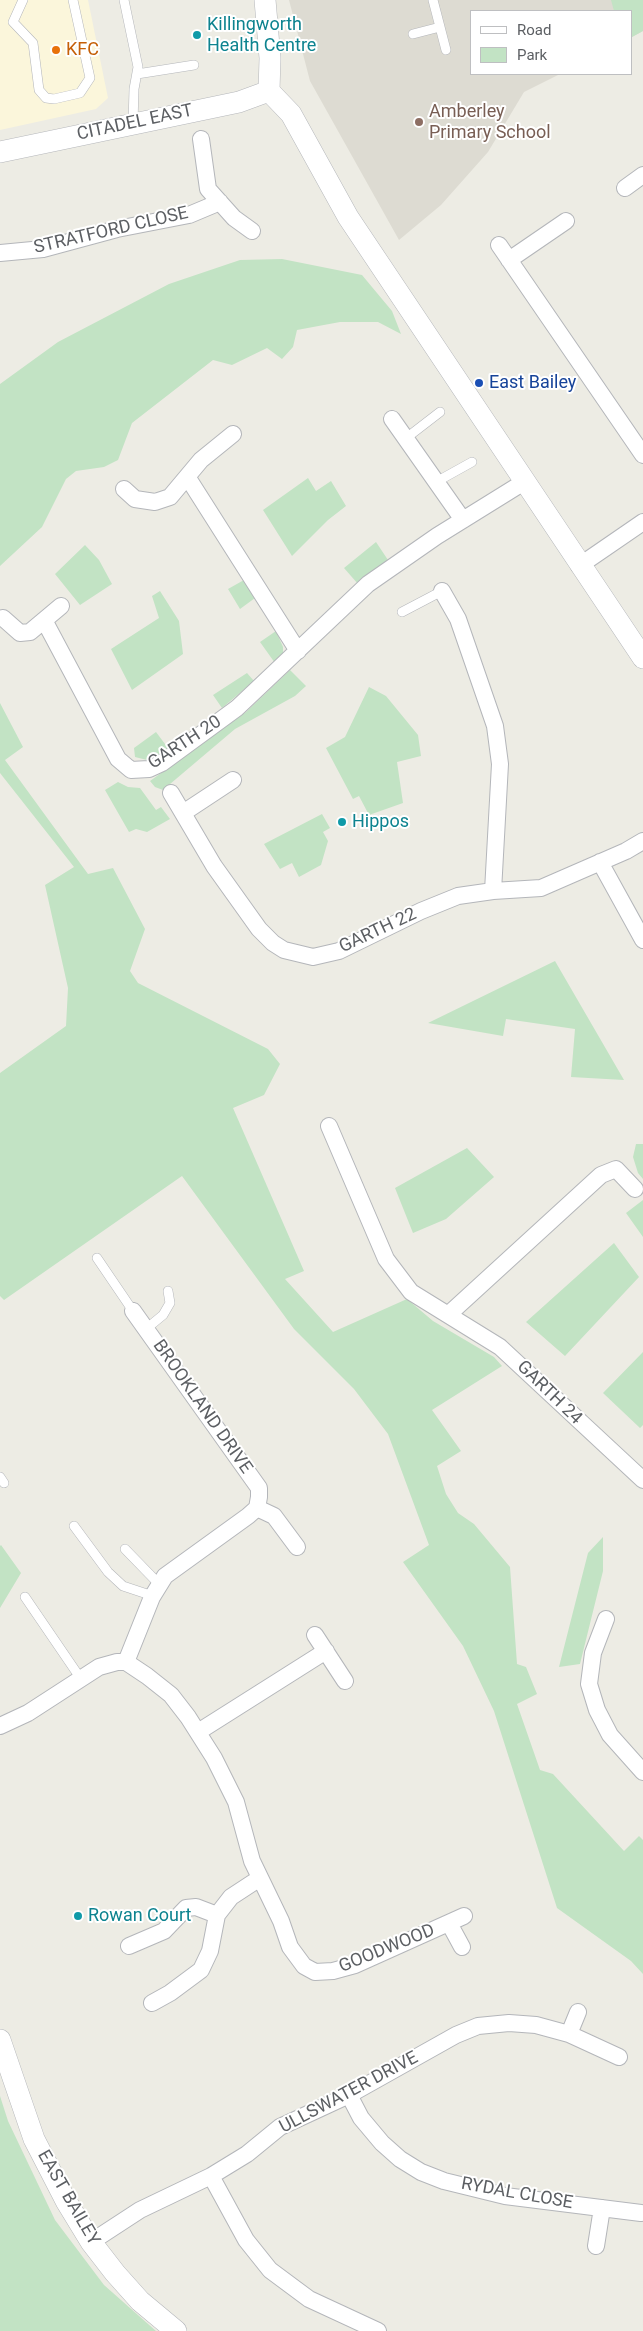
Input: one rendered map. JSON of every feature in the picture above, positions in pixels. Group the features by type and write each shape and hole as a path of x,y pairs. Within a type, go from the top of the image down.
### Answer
{"street":[{"path":"266,0 270,58 269,91 291,114 348,217 579,566 643,658"},
{"name":"CITADEL EAST","path":"0,152 239,102 269,91"},
{"path":"200,139 208,189 234,218 252,231"},
{"path":"625,188 643,175"},
{"name":"STRATFORD CLOSE","path":"0,253 43,249 117,229 189,215 220,202"},
{"path":"509,260 566,221"},
{"path":"499,245 643,455"},
{"path":"392,419 463,520"},
{"path":"124,489 135,499 155,502 170,497 188,478 201,460 234,434"},
{"path":"188,478 298,650"},
{"name":"GARTH 20","path":"44,620 118,759 131,770 149,769 162,763 237,708 368,584 463,520 524,482"},
{"path":"579,566 643,522"},
{"path":"442,591 458,619 495,726 500,764 493,890"},
{"path":"3,618 20,634 30,632 62,606"},
{"path":"183,813 233,780"},
{"name":"GARTH 22","path":"171,793 214,866 259,929 273,943 284,950 312,957 338,952 421,910 458,896 493,890 541,888 643,841"},
{"path":"600,862 643,940"},
{"name":"GARTH 24","path":"329,1126 393,1270 411,1292 500,1347 643,1480"},
{"path":"449,1314 601,1175 616,1169 635,1189"},
{"name":"BROOKLAND DRIVE","path":"133,1311 259,1488 257,1508"},
{"path":"0,1726 28,1713 99,1668 117,1662 126,1662 156,1590 165,1576 257,1508 274,1516 297,1547"},
{"path":"606,1619 593,1653 589,1684 597,1710 610,1735 643,1772"},
{"path":"315,1635 346,1682"},
{"path":"198,1732 326,1651"},
{"name":"GOODWOOD","path":"126,1662 171,1695 198,1732 236,1802 252,1862 281,1922 290,1947 304,1966 315,1972 333,1971 355,1965 457,1920 462,1947"},
{"path":"152,2003 170,1994 200,1970 210,1951 217,1915 231,1897 260,1878"},
{"path":"130,1946 164,1931 186,1908 196,1907 217,1915"},
{"path":"569,2034 578,2012"},
{"name":"ULLSWATER DRIVE","path":"91,2242 140,2210 211,2176 247,2154 280,2127 349,2095 456,2035 478,2026 509,2023 536,2025 569,2034 619,2057"},
{"name":"EAST BAILEY","path":"0,2040 34,2139 66,2201 91,2242 140,2301 176,2331"},
{"name":"RYDAL CLOSE","path":"349,2095 361,2118 382,2143 400,2159 421,2172 444,2181 505,2196 641,2213"},
{"path":"211,2176 246,2240 270,2270 308,2299 378,2331"},
{"path":"596,2246 602,2208"}],"lane":[{"path":"23,0 13,22 33,43 39,90 46,98 54,99 80,93 88,83 90,73 73,0"},
{"path":"124,0 138,67 134,88 133,123"},
{"path":"433,0 446,50"},
{"path":"413,34 440,27"},
{"path":"137,74 194,65"},
{"path":"405,438 440,412"},
{"path":"436,482 472,462"},
{"path":"402,612 442,591"},
{"path":"97,1258 133,1311"},
{"path":"146,1329 164,1315 170,1302 168,1291"},
{"path":"74,1526 108,1572 123,1586 156,1590"},
{"path":"125,1549 156,1590"},
{"path":"25,1597 81,1679"}],"shaded area":[{"path":"0,0 88,0 108,98 96,109 0,130"},
{"name":"Amberley Primary School","path":"289,0 643,0 643,31 633,36 633,10 470,10 470,75 558,75 524,92 488,152 441,205 399,240 310,81"}],"green space":[{"path":"611,0 643,0 643,31 633,36 633,10 614,10"},
{"path":"282,259 362,275 392,311 401,334 378,322 340,322 297,330 293,347 282,359 267,348 232,365 213,360 132,423 118,460 104,467 76,471 66,479 42,527 0,566 0,384 58,342 169,284 240,260"},
{"path":"308,478 316,491 331,481 346,506 328,520 292,556 263,510"},
{"path":"376,542 388,560 358,584 344,568"},
{"path":"85,545 99,560 112,584 80,605 55,574"},
{"path":"244,580 255,598 240,609 228,589"},
{"path":"160,591 179,621 183,654 132,690 111,649 159,618 152,596"},
{"path":"276,631 283,647 283,655 275,663 260,642"},
{"path":"290,670 306,686 295,696 235,729 163,790 155,787 150,781 246,712"},
{"path":"247,673 254,681 222,708 213,695"},
{"path":"369,687 386,696 418,735 421,756 397,762 403,803 369,815 359,796 353,799 326,748 345,737"},
{"path":"0,703 23,747 5,760 88,874 113,868 145,929 130,971 138,983 268,1049 280,1064 264,1095 233,1108 304,1271 285,1279 333,1332 407,1299 433,1321 494,1357 502,1366 432,1410 461,1451 437,1466 446,1494 458,1513 474,1524 510,1567 517,1664 526,1667 537,1694 517,1704 540,1770 553,1774 624,1851 639,1836 643,1840 643,1974 631,1961 557,1908 494,1711 463,1646 403,1562 429,1545 388,1434 354,1389 294,1329 182,1176 4,1300 0,1296 0,1073 66,1026 68,988 45,885 74,867 0,773"},
{"path":"156,732 168,748 156,757 147,760 135,757 134,748"},
{"path":"118,782 128,787 140,788 156,810 161,807 170,819 147,832 136,829 129,832 105,790"},
{"path":"322,814 330,828 323,832 328,841 321,865 299,877 292,863 280,869 264,844"},
{"path":"555,961 624,1080 571,1077 575,1029 506,1019 503,1036 428,1023"},
{"path":"636,1144 643,1144 643,1179 638,1173 633,1157"},
{"path":"467,1148 494,1177 446,1219 413,1233 395,1188"},
{"path":"643,1200 643,1237 626,1213"},
{"path":"614,1243 639,1277 565,1356 526,1322"},
{"path":"643,1352 643,1425 640,1428 603,1393"},
{"path":"603,1537 603,1571 580,1664 559,1667 588,1553"},
{"path":"0,1546 21,1573 0,1608"},
{"path":"0,2096 8,2121 55,2220 104,2285 156,2331 0,2331"}],"place":[{"name":"Killingworth Health Centre","path":"197,35"},
{"name":"KFC","path":"56,50"},
{"name":"Amberley Primary School","path":"419,122"},
{"name":"East Bailey","path":"479,383"},
{"name":"Hippos","path":"342,822"},
{"name":"Rowan Court","path":"78,1916"}]}
